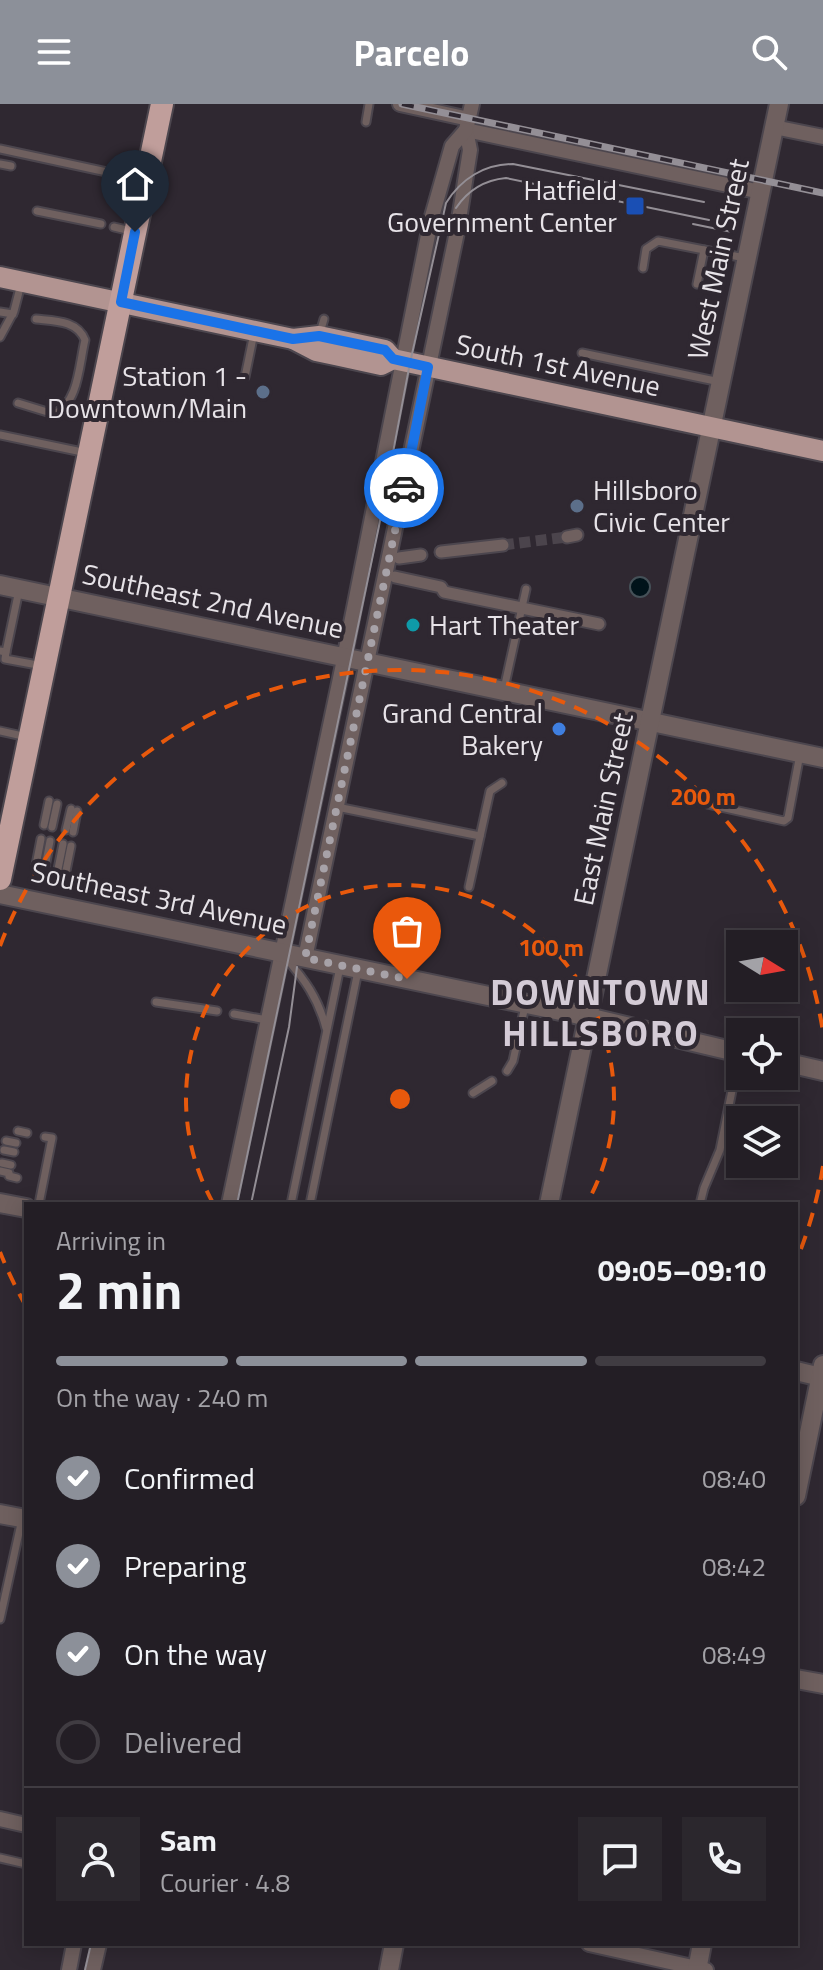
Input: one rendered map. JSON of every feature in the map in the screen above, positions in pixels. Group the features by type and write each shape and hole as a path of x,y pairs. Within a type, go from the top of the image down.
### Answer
{"highway":[{"path":"0,879 3,851 121,302 124,230 146,180 162,104"}],"main road":[{"name":"South 1st Avenue","path":"0,277 293,339 316,351 366,362 381,365 398,360"},
{"name":"South 1st Avenue","path":"293,339 322,328 385,350 398,360 823,451"}],"street":[{"path":"400,104 469,118 761,192"},
{"name":"West Main Street","path":"712,426 779,104"},
{"path":"229,1202 344,657 398,360 452,146 469,118"},
{"path":"305,958 457,232 470,150 469,118"},
{"path":"774,127 823,137"},
{"name":"East Main Street","path":"549,1202 712,426"},
{"path":"441,552 503,545"},
{"path":"399,558 421,555"},
{"path":"395,577 441,587 444,592 599,624"},
{"name":"Southeast 2nd Avenue","path":"9,587 823,758"},
{"name":"Southeast 3rd Avenue","path":"0,894 588,1017 726,1050"},
{"path":"798,1065 823,1071"},
{"path":"0,1203 24,1208"},
{"path":"798,1371 822,1373 798,1487"},
{"path":"0,1514 24,1519"},
{"path":"798,1679 823,1684"},
{"path":"0,1819 24,1825"},
{"path":"69,1970 74,1946"},
{"path":"93,1970 99,1946"},
{"path":"389,1970 394,1946"},
{"path":"598,1946 700,1969 702,1946"}],"lane":[{"path":"366,122 369,104"},
{"path":"0,149 146,180"},
{"path":"0,164 11,166"},
{"path":"37,211 101,224"},
{"path":"643,268 646,249 658,241 747,259"},
{"path":"697,284 704,250"},
{"path":"0,337 13,314 21,282"},
{"path":"0,312 13,314"},
{"path":"18,403 54,414 63,410 71,402 85,340 81,331 71,324 36,319"},
{"path":"245,377 254,330"},
{"path":"582,353 720,382"},
{"path":"0,435 89,454"},
{"path":"9,587 3,651 5,659 44,666"},
{"path":"503,691 526,589"},
{"path":"0,731 29,737"},
{"path":"707,804 784,821 788,818 800,754"},
{"path":"469,887 490,791 502,783"},
{"path":"48,826 53,803"},
{"path":"337,807 480,836"},
{"path":"70,831 74,810"},
{"path":"36,865 45,840 45,867"},
{"path":"62,870 67,845"},
{"path":"282,953 312,989 327,1030"},
{"path":"290,1202 327,1030 350,967"},
{"path":"310,1202 350,967"},
{"path":"156,1002 217,1011"},
{"path":"507,1071 513,1061 525,1004"},
{"path":"234,1014 268,1020"},
{"path":"473,1093 492,1081"},
{"path":"700,1202 720,1150 732,1090"},
{"path":"18,1131 27,1133"},
{"path":"39,1202 39,1182 46,1148 52,1138 45,1137"},
{"path":"5,1146 18,1145"},
{"path":"1,1167 13,1171"},
{"path":"0,1619 24,1519"},
{"path":"0,1858 24,1864"}],"shaded area":[{"path":"636,577 644,577 650,587 644,597 636,597 630,591 630,583"}],"tunnel":[{"path":"503,545 567,537"}],"tram line":[{"path":"237,1202 379,526 410,363 446,203 474,174 513,164 704,202"},
{"path":"456,208 478,187 506,178 709,220"},
{"path":"693,224 732,232"},
{"path":"251,1202 289,1027 297,967"},
{"path":"85,1970 91,1946"}],"railway":[{"path":"402,104 823,193"}],"way so far":[{"path":"404,488 305,958 407,979"}],"place":[{"name":"Hatfield Government Center","path":"635,206"},
{"name":"Station 1 - Downtown/Main","path":"263,392"},
{"name":"Hillsboro Civic Center","path":"577,506"},
{"name":"Hart Theater","path":"413,625"},
{"name":"Grand Central Bakery","path":"559,729"}],"district":[{"name":"DOWNTOWN HILLSBORO","path":"601,1012"}],"route":[{"path":"135,232 121,302 293,339 319,336 385,350 393,359 428,367 404,488"}]}
